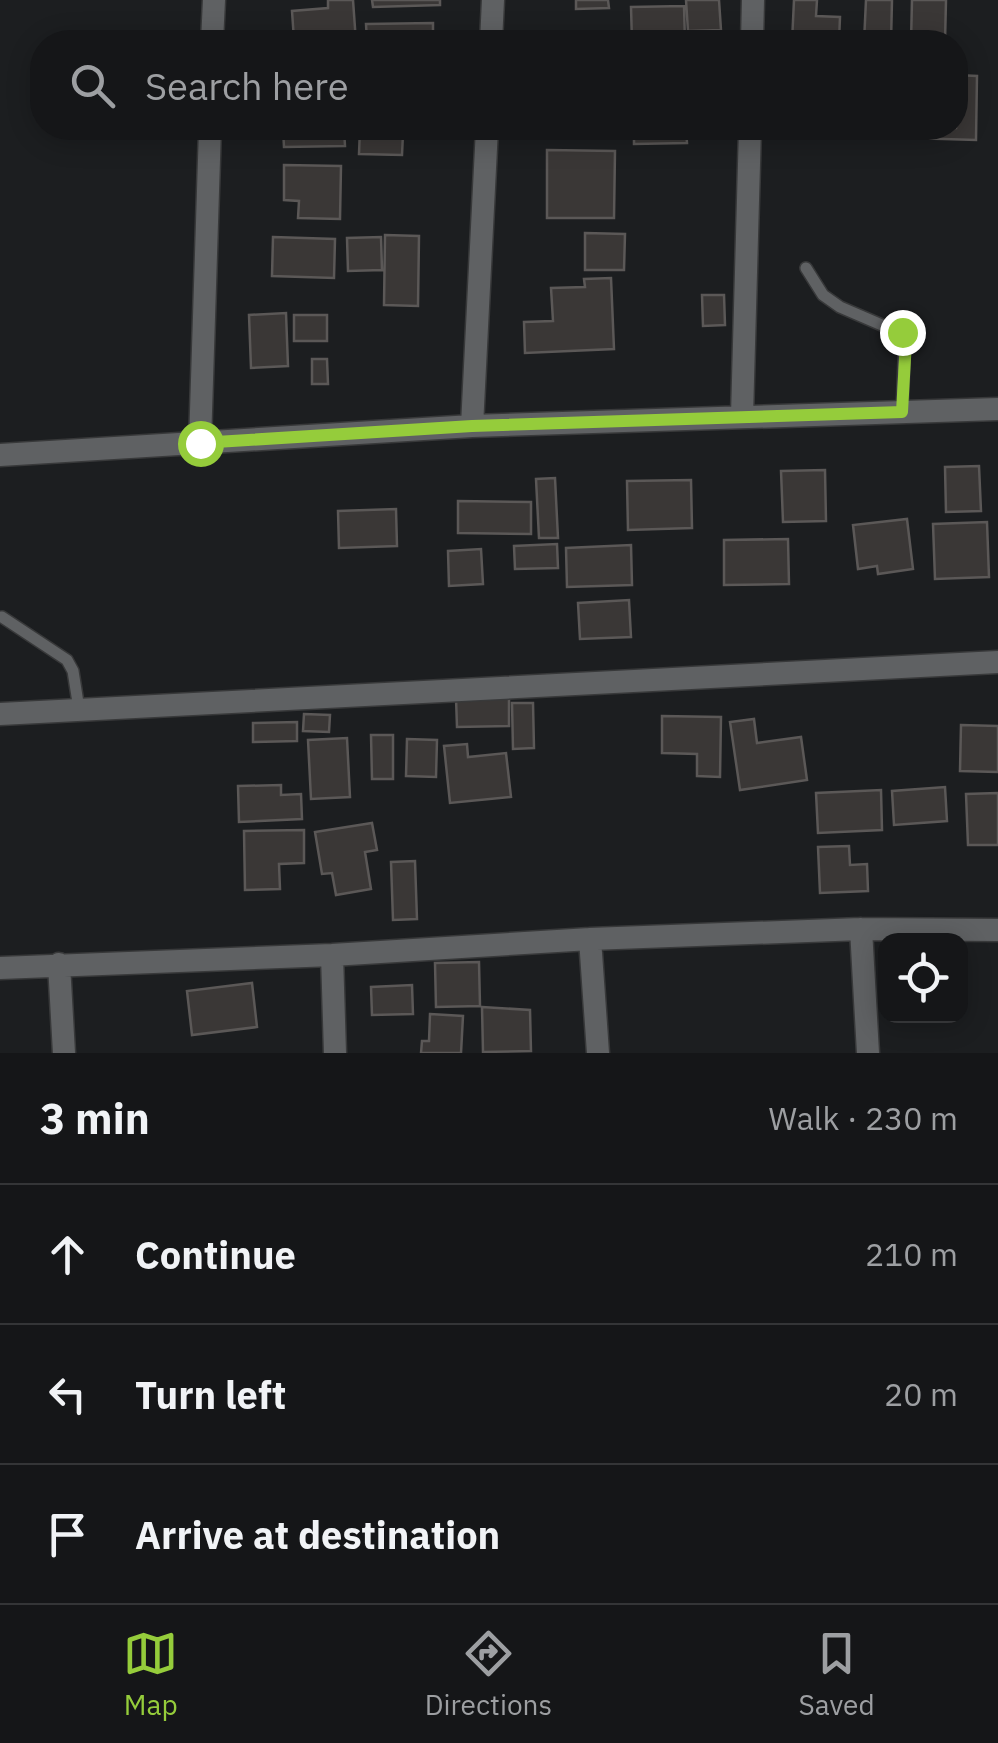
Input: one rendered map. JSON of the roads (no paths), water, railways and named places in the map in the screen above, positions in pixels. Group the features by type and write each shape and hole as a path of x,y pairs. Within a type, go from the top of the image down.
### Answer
{"street":[{"path":"213,30 214,0"},
{"path":"492,30 493,0"},
{"path":"753,30 754,0"},
{"path":"200,443 210,140"},
{"path":"472,426 486,140"},
{"path":"742,416 750,140"},
{"path":"0,455 472,426 998,409"},
{"path":"0,714 998,662"},
{"path":"861,929 868,1053"},
{"path":"0,968 332,955 590,939 861,929 998,930"},
{"path":"590,939 598,1053"},
{"path":"332,955 335,1053"},
{"path":"60,964 64,1053"}],"lane":[{"path":"806,268 823,295 840,307 905,335 902,412"},
{"path":"2,617 67,660 73,671 79,710"}]}
